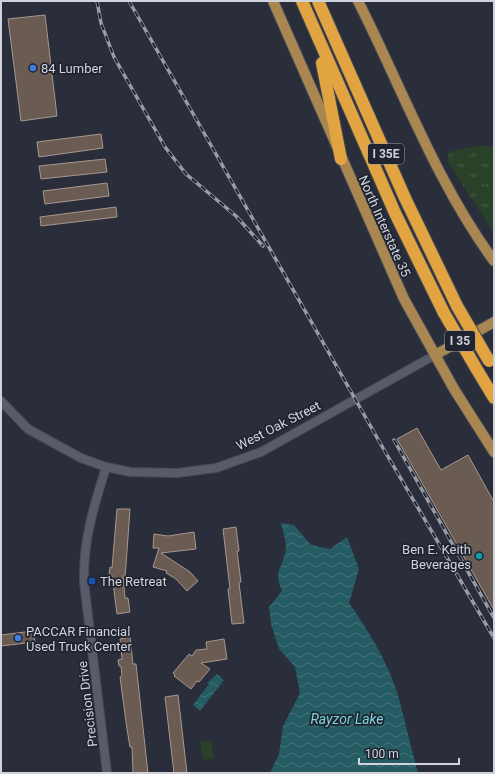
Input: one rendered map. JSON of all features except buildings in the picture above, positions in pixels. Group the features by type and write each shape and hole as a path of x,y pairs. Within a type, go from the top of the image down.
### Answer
{"highway":[{"name":"I 35","path":"302,1 395,213 444,313 494,398"},
{"name":"I 35E","path":"318,1 405,198 457,306 491,365"},
{"path":"308,16 326,77 341,159"}],"main road":[{"name":"North Interstate 35","path":"273,1 398,286 435,355 494,452"},
{"path":"358,1 432,154 474,234 494,261"},
{"name":"West Oak Street","path":"435,355 494,322"}],"street":[{"name":"West Oak Street","path":"1,402 28,429 81,458 106,467 131,472 177,473 216,468 261,452 435,355"},
{"name":"Precision Drive","path":"106,467 89,524 84,562 85,589 108,773"}],"green space":[{"path":"475,146 494,147 494,233 447,161 449,152"},
{"path":"211,741 214,758 203,760 200,742"}],"water":[{"name":"Rayzor Lake","path":"281,523 294,525 311,545 330,549 347,537 359,569 349,603 377,648 394,683 418,773 270,773 279,754 283,726 300,693 295,667 279,649 271,624 269,607 282,591 278,575 286,546"},
{"path":"217,674 224,680 200,711 193,705 209,684 207,683"}],"railway":[{"path":"97,1 101,23 114,57 165,147 186,174 236,216 263,246"},
{"path":"129,1 383,448 494,638"},
{"path":"394,440 494,618"}],"place":[{"name":"84 Lumber","path":"33,68"},
{"name":"Ben E. Keith Beverages","path":"479,556"},
{"name":"The Retreat","path":"92,581"},
{"name":"PACCAR Financial Used Truck Center","path":"18,638"}]}
